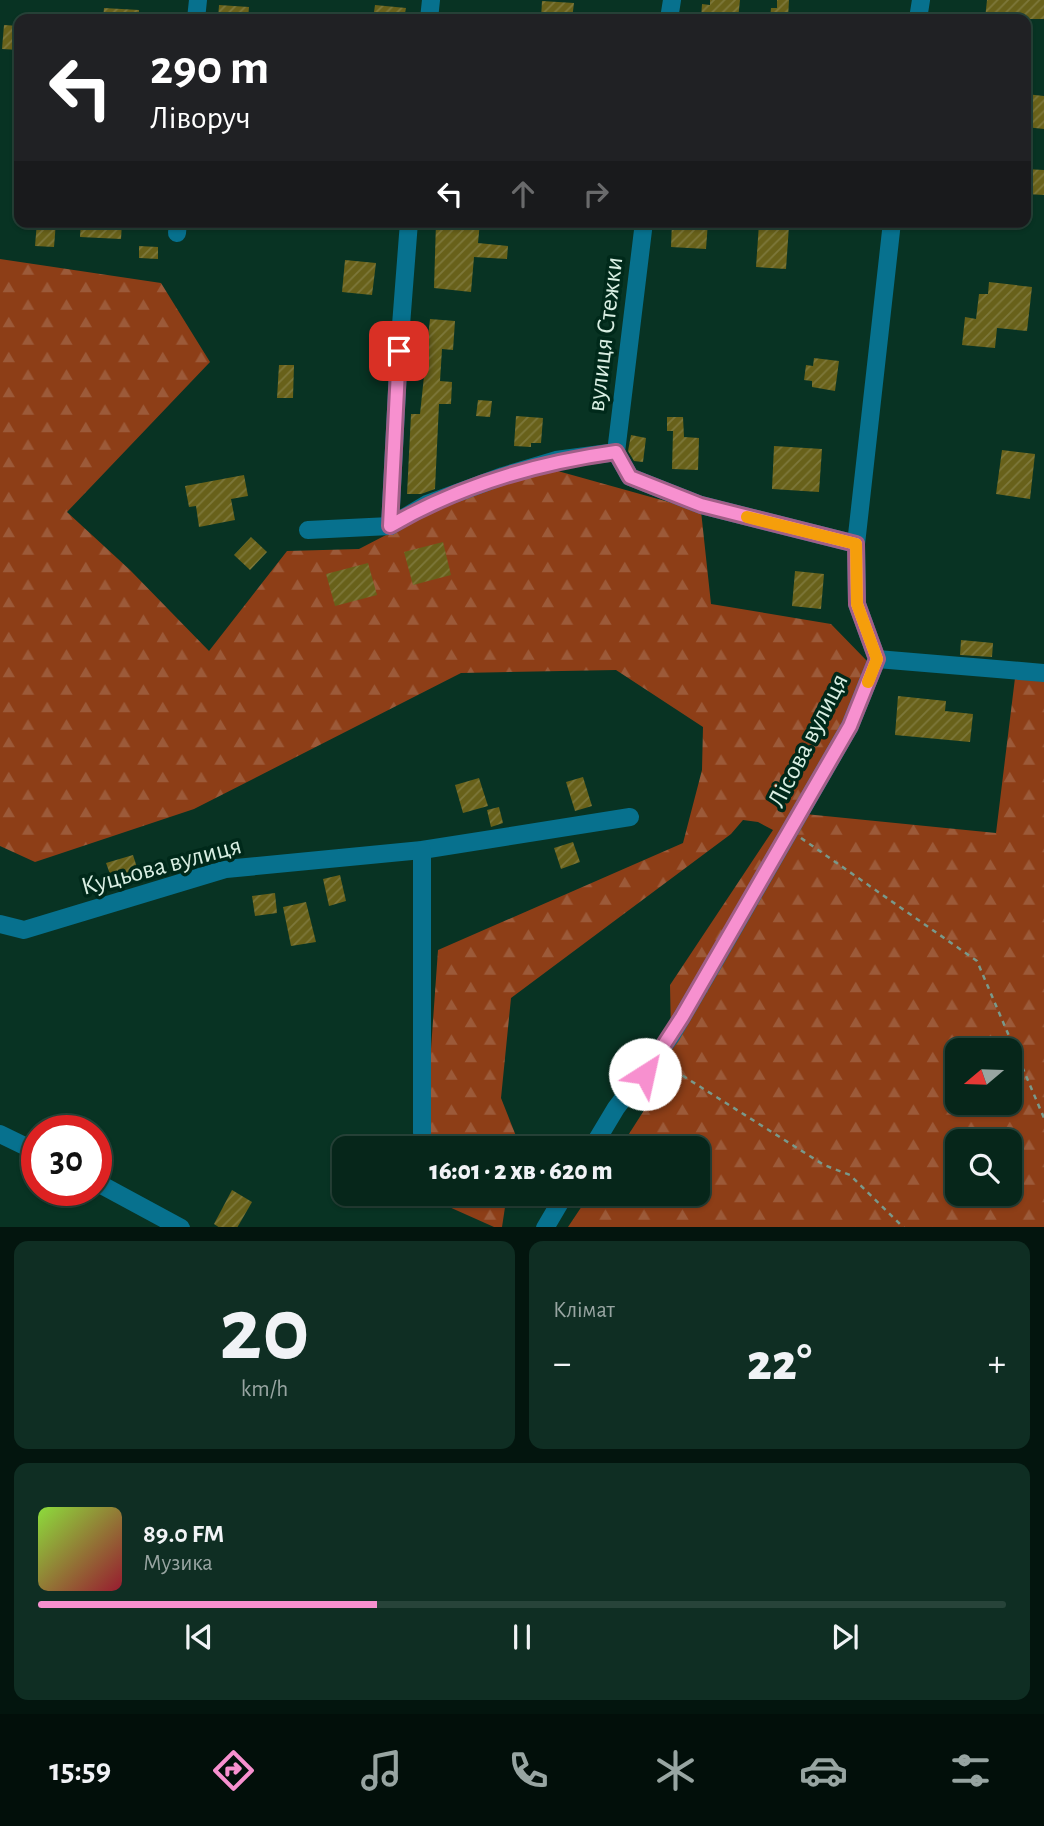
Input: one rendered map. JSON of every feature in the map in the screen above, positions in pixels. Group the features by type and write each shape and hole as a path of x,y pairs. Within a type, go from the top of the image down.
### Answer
{"street":[{"path":"390,526 409,228"},
{"name":"вулиця Стежки","path":"616,452 643,228"},
{"name":"Лісова вулиця","path":"599,1136 616,1108 645,1074 671,1036 850,726 877,659 857,604 856,544 891,228"},
{"path":"308,530 390,526 427,505 503,476 556,460 616,452 630,477 701,505 856,544"},
{"path":"877,659 1044,673"},
{"name":"Куцьова вулиця","path":"0,924 24,930 226,869 422,850 630,817"},
{"path":"422,850 422,1133"},
{"path":"0,1134 21,1144"},
{"path":"112,1190 181,1227"},
{"path":"545,1227 558,1206"}],"path":[{"path":"790,830 977,961 1044,1118"},
{"path":"645,1074 680,1074 824,1165 849,1175 904,1227"}],"green space":[{"path":"0,259 161,283 210,362 67,512 130,570 209,651 287,551 359,549 463,495 547,468 701,511 711,604 831,624 867,661 805,814 996,833 1015,678 1044,680 1044,1227 568,1227 582,1206 710,1206 710,1136 628,1136 657,1090 671,1036 670,985 773,830 758,822 743,820 731,834 511,998 501,1098 516,1136 425,1136 438,950 683,843 702,770 703,727 616,670 461,673 194,809 35,862 0,846"},
{"path":"447,1206 505,1206 502,1227 494,1227"}],"building":[{"path":"710,0 740,0 739,14 701,14 702,4 710,5"},
{"path":"777,0 789,0 788,14 770,14 771,8 777,8"},
{"path":"987,0 1044,0 1044,19 1031,19 1031,14 986,14"},
{"path":"542,1 574,3 573,14 541,14"},
{"path":"219,5 249,7 248,14 218,14"},
{"path":"375,5 406,8 405,14 374,14"},
{"path":"104,8 139,10 139,14 103,14"},
{"path":"4,25 14,26 14,50 2,49"},
{"path":"1031,95 1044,96 1044,129 1031,128"},
{"path":"1031,169 1044,170 1044,195 1031,194"},
{"path":"36,228 56,228 54,247 35,246"},
{"path":"81,228 122,228 121,239 80,237"},
{"path":"436,228 479,228 478,243 508,246 507,259 474,257 471,292 434,288"},
{"path":"672,228 708,228 706,249 671,247"},
{"path":"759,228 789,228 786,269 756,267"},
{"path":"139,246 158,247 158,259 139,258"},
{"path":"345,260 376,263 372,295 342,292"},
{"path":"989,282 1032,287 1027,331 997,328 995,348 962,345 965,317 976,319 979,294 988,294"},
{"path":"430,319 455,321 453,350 442,349 440,381 452,382 451,404 439,404 435,489 421,494 407,494 411,414 420,414"},
{"path":"814,358 839,361 835,391 812,387 812,381 804,380 806,365 813,366"},
{"path":"279,365 294,365 293,398 277,398"},
{"path":"478,400 492,401 490,417 476,416"},
{"path":"516,416 543,418 541,443 531,443 531,447 514,446"},
{"path":"667,417 683,417 684,437 699,438 698,470 672,469 673,431 667,431"},
{"path":"631,435 646,438 643,462 634,461 628,451"},
{"path":"774,446 822,449 819,492 772,489"},
{"path":"1002,450 1035,454 1030,499 996,494"},
{"path":"244,475 248,496 231,499 235,520 199,527 196,506 189,507 185,486"},
{"path":"251,537 267,552 250,570 234,555"},
{"path":"443,542 451,575 413,585 404,552"},
{"path":"368,563 377,595 335,606 326,574"},
{"path":"795,571 824,574 821,609 792,606"},
{"path":"961,640 993,643 992,657 960,655"},
{"path":"898,696 946,701 945,711 973,714 970,742 895,735"},
{"path":"583,777 592,806 575,811 566,782"},
{"path":"479,778 488,806 463,813 455,785"},
{"path":"499,807 503,823 491,827 487,810"},
{"path":"573,842 580,862 561,869 554,848"},
{"path":"133,855 141,880 115,888 106,863"},
{"path":"340,875 346,901 329,906 323,879"},
{"path":"275,893 277,913 255,916 252,896"},
{"path":"306,902 316,942 291,946 283,907"},
{"path":"232,1190 252,1202 238,1227 218,1227 214,1224"}],"slow traffic":[{"path":"747,517 856,544 857,604 877,659 868,682"}],"route":[{"path":"399,351 390,526 427,505 503,476 556,460 616,452 630,477 701,505 856,544 857,604 877,659 850,726 671,1036 645,1074"}]}
